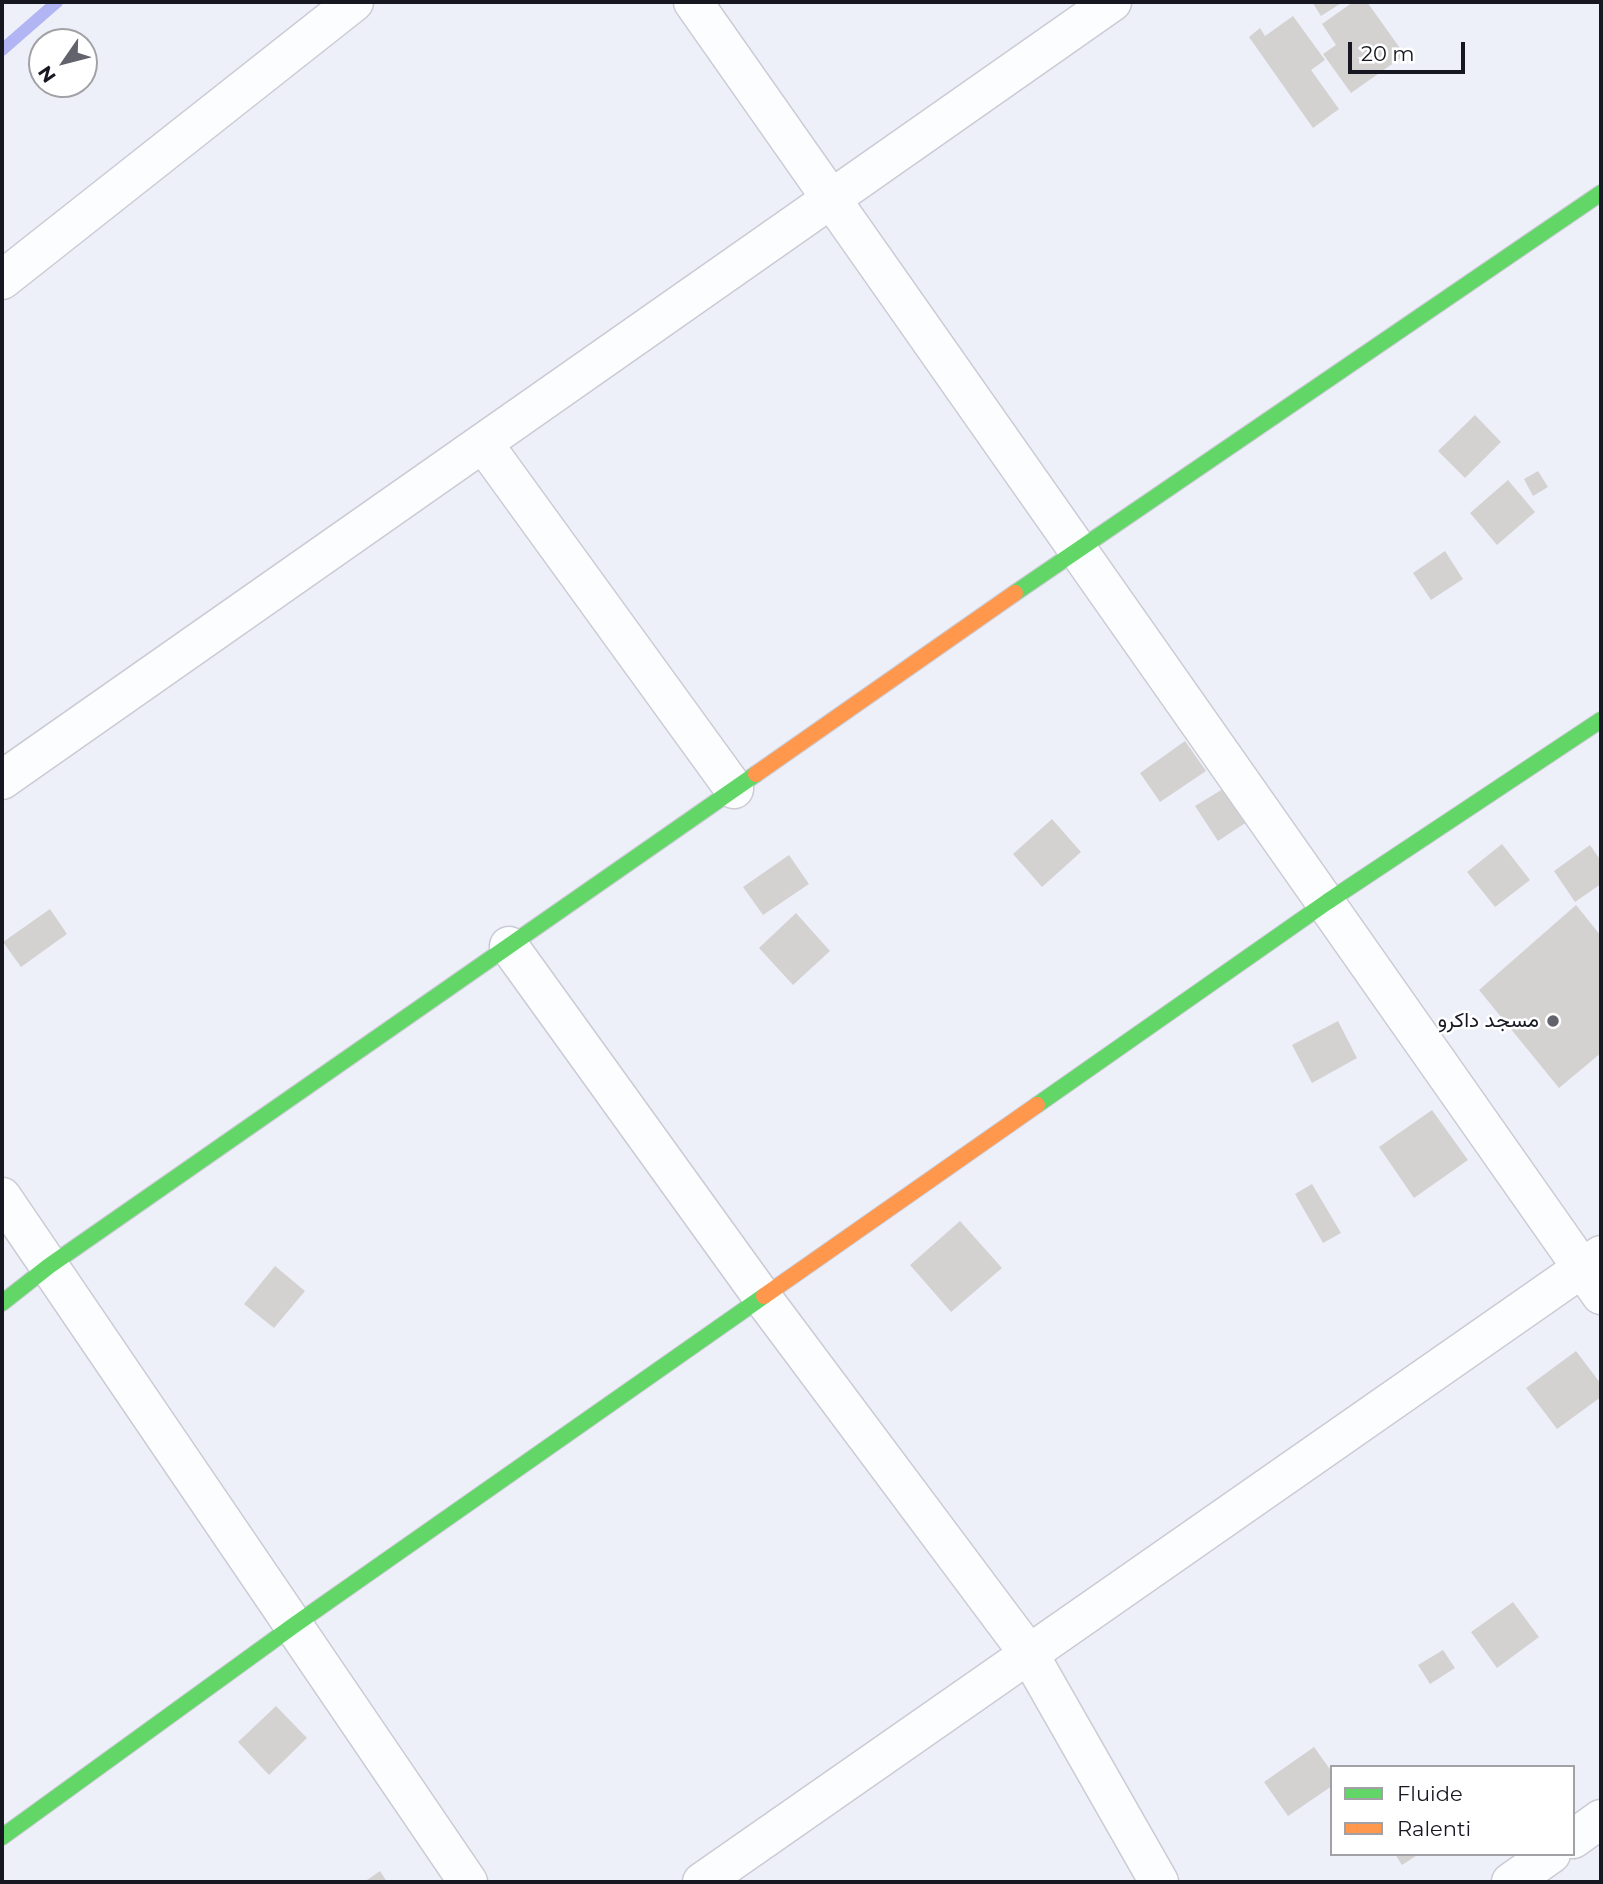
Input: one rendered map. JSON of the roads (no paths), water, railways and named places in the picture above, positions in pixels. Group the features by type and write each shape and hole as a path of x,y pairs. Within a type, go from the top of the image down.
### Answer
{"street":[{"path":"2,280 354,2"},
{"path":"693,2 1077,550 1594,1273 1029,1654 702,1882"},
{"path":"2,780 1112,2"},
{"path":"2,1303 49,1266 1077,550 1601,193"},
{"path":"483,443 734,789"},
{"path":"2,1837 293,1626 1327,902 1601,720"},
{"path":"509,946 762,1297 1029,1654 1159,1882"},
{"path":"2,1197 468,1882"},
{"path":"1575,1838 1601,1819"},
{"path":"1511,1882 1548,1856"}],"waterway":[{"path":"2,50 57,2"}],"place":[{"name":"مسجد داكرو","path":"1553,1021"}]}
